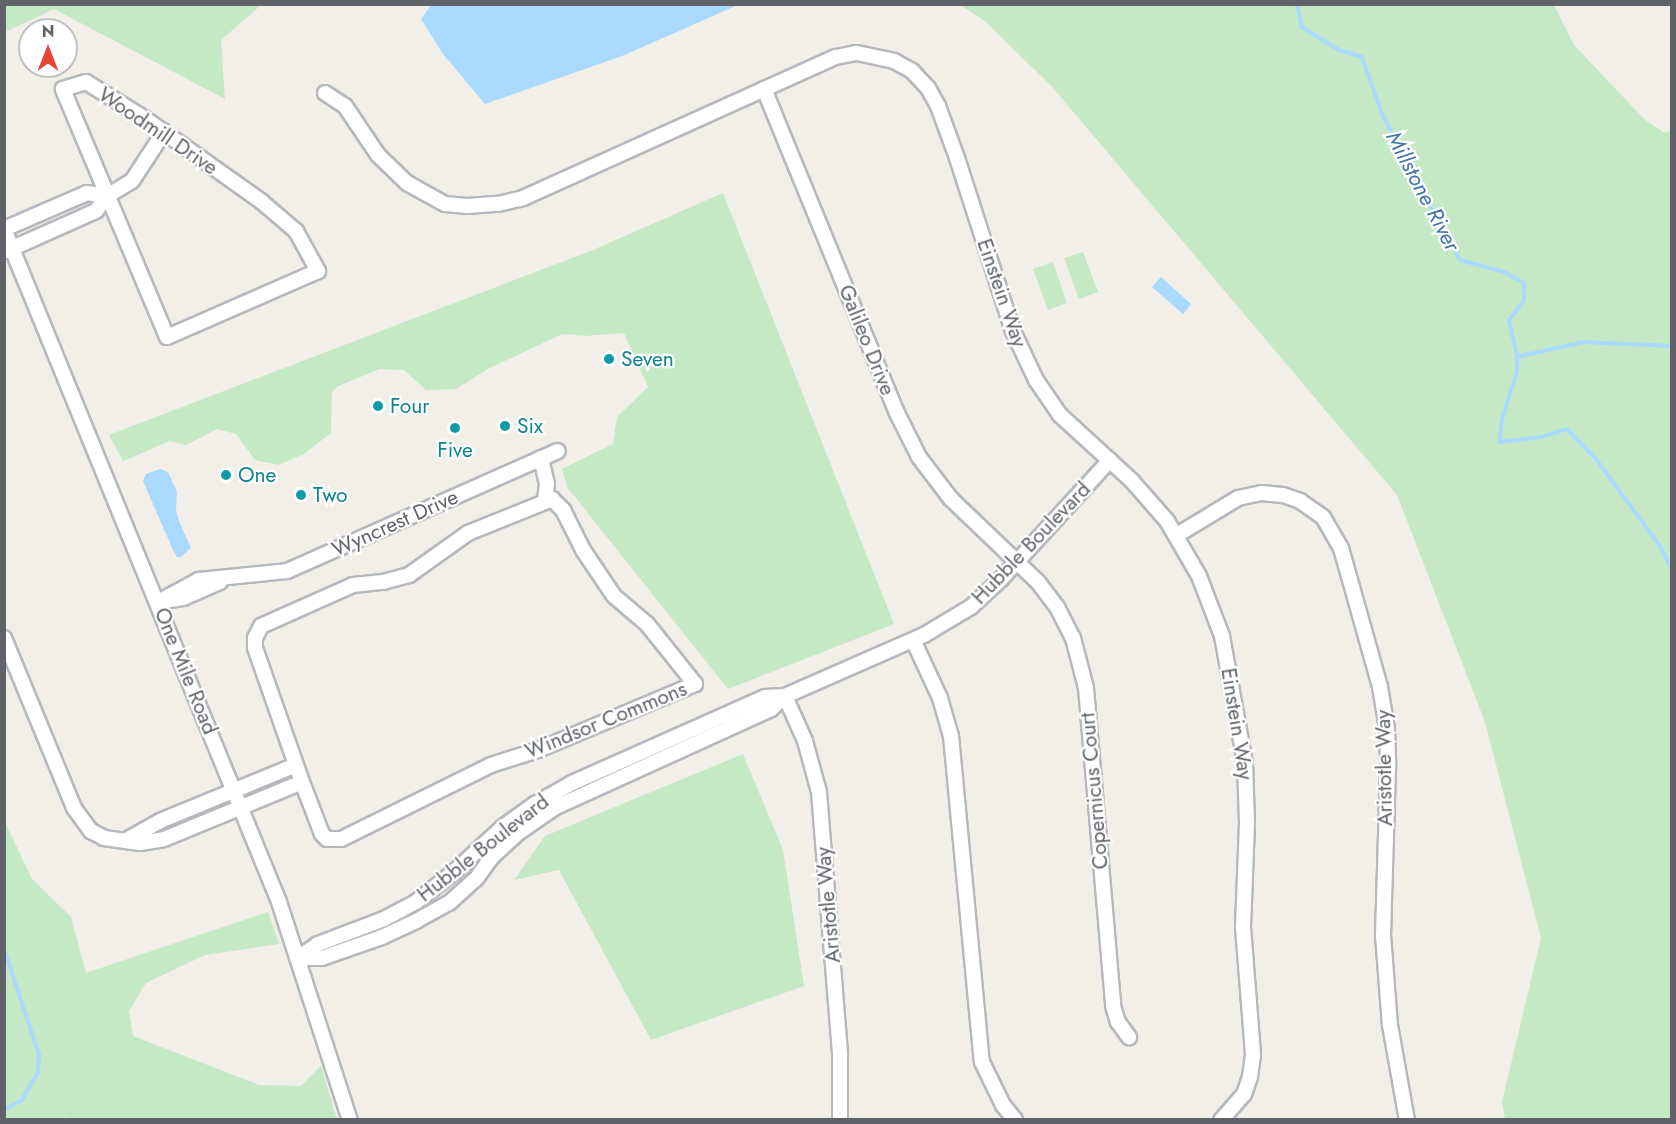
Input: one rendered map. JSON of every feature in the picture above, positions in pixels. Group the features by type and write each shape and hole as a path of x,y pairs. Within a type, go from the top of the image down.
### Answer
{"street":[{"name":"Einstein Way","path":"325,93 345,106 378,155 407,183 445,204 467,206 498,204 523,198 836,57 857,53 894,61 912,71 928,88 938,106 957,158 1014,331 1036,380 1060,415 1147,496 1177,535 1199,576 1216,617 1242,734 1245,763 1247,823 1243,927 1253,1055 1250,1077 1244,1094 1221,1119"},
{"name":"Woodmill Drive","path":"86,82 164,132 262,202 296,231 318,271 167,337 63,89 86,82"},
{"name":"Galileo Drive","path":"764,89 908,437 932,477 951,499 1017,562"},
{"path":"9,250 96,211 107,196 132,182 164,132"},
{"path":"4,229 87,193 107,196"},
{"name":"One Mile Road","path":"4,229 9,250 242,807 298,958 350,1119"},
{"name":"Wyncrest Drive","path":"158,602 183,598 227,579 287,571 558,451"},
{"path":"542,458 546,484 545,500"},
{"name":"Hubble Boulevard","path":"298,958 322,958 382,937 416,921 449,903 476,879 491,858 518,833 554,808 771,709 785,696 914,640 971,607 1017,562 1110,460"},
{"name":"Aristotle Way","path":"1177,535 1238,498 1261,494 1283,495 1300,501 1323,517 1341,548 1380,687 1386,729 1388,767 1383,934 1390,1025 1407,1119"},
{"name":"Windsor Commons","path":"552,499 563,510 583,550 614,596 647,624 695,684 538,750 491,765 341,839 327,839 322,834 302,782 255,648 255,638 261,626 353,585 383,582 409,575 468,533 545,500 552,499"},
{"name":"Copernicus Court","path":"1017,562 1038,582 1057,607 1073,638 1082,665 1113,1006 1118,1022 1129,1037"},
{"path":"4,638 74,808 91,831 104,838 141,843 164,839 302,782"},
{"path":"914,640 940,698 951,736 982,1062 1003,1106 1015,1119"},
{"name":"Hubble Boulevard","path":"298,958 318,944 384,920 416,902 503,827 535,804 572,783 765,697 785,696"},
{"name":"Aristotle Way","path":"785,696 805,741 819,792 840,1054 840,1119"},
{"path":"126,840 160,821 296,765"}],"green space":[{"path":"5,4 261,5 221,40 225,99 78,22 78,18 71,18 54,9 35,18 18,18 18,26 5,32"},
{"path":"960,5 1554,5 1574,45 1645,120 1665,133 1671,131 1671,1119 1505,1119 1502,1102 1541,938 1485,722 1397,495 1054,89 985,21"},
{"path":"723,193 894,624 728,689 567,487 562,469 613,444 617,417 648,387 624,333 585,336 562,334 488,369 456,389 426,390 404,370 380,369 338,386 332,392 331,433 304,454 278,465 255,460 236,434 217,429 186,445 170,441 123,461 109,435 593,250"},
{"path":"1083,252 1098,292 1079,299 1064,258"},
{"path":"1053,262 1067,303 1048,310 1033,269"},
{"path":"743,754 783,850 804,986 651,1040 559,870 514,880 545,836"},
{"path":"4,820 32,879 71,917 86,973 268,912 279,944 205,955 146,983 129,1011 133,1036 259,1085 301,1086 321,1066 337,1119 76,1120 64,1117 63,1120 5,1119"}],"water":[{"path":"432,4 738,5 622,56 485,104 443,54 421,19"},
{"path":"1161,277 1191,304 1183,314 1152,287"},
{"path":"160,469 168,472 177,492 176,510 191,548 181,557 177,557 173,550 143,481 146,474"}],"waterway":[{"name":"Millstone River","path":"1297,4 1302,27 1339,50 1362,57 1382,114 1460,260 1504,272 1524,283 1524,300 1509,321 1517,357 1583,342 1672,346"},
{"path":"1517,357 1517,372 1502,419 1499,442 1542,437 1567,429 1596,459 1660,546 1672,570"},
{"path":"4,949 39,1055 38,1072 22,1100 4,1110"}],"place":[{"name":"Seven","path":"609,359"},
{"name":"Four","path":"378,406"},
{"name":"Six","path":"505,426"},
{"name":"Five","path":"455,428"},
{"name":"One","path":"226,475"},
{"name":"Two","path":"301,495"}]}
